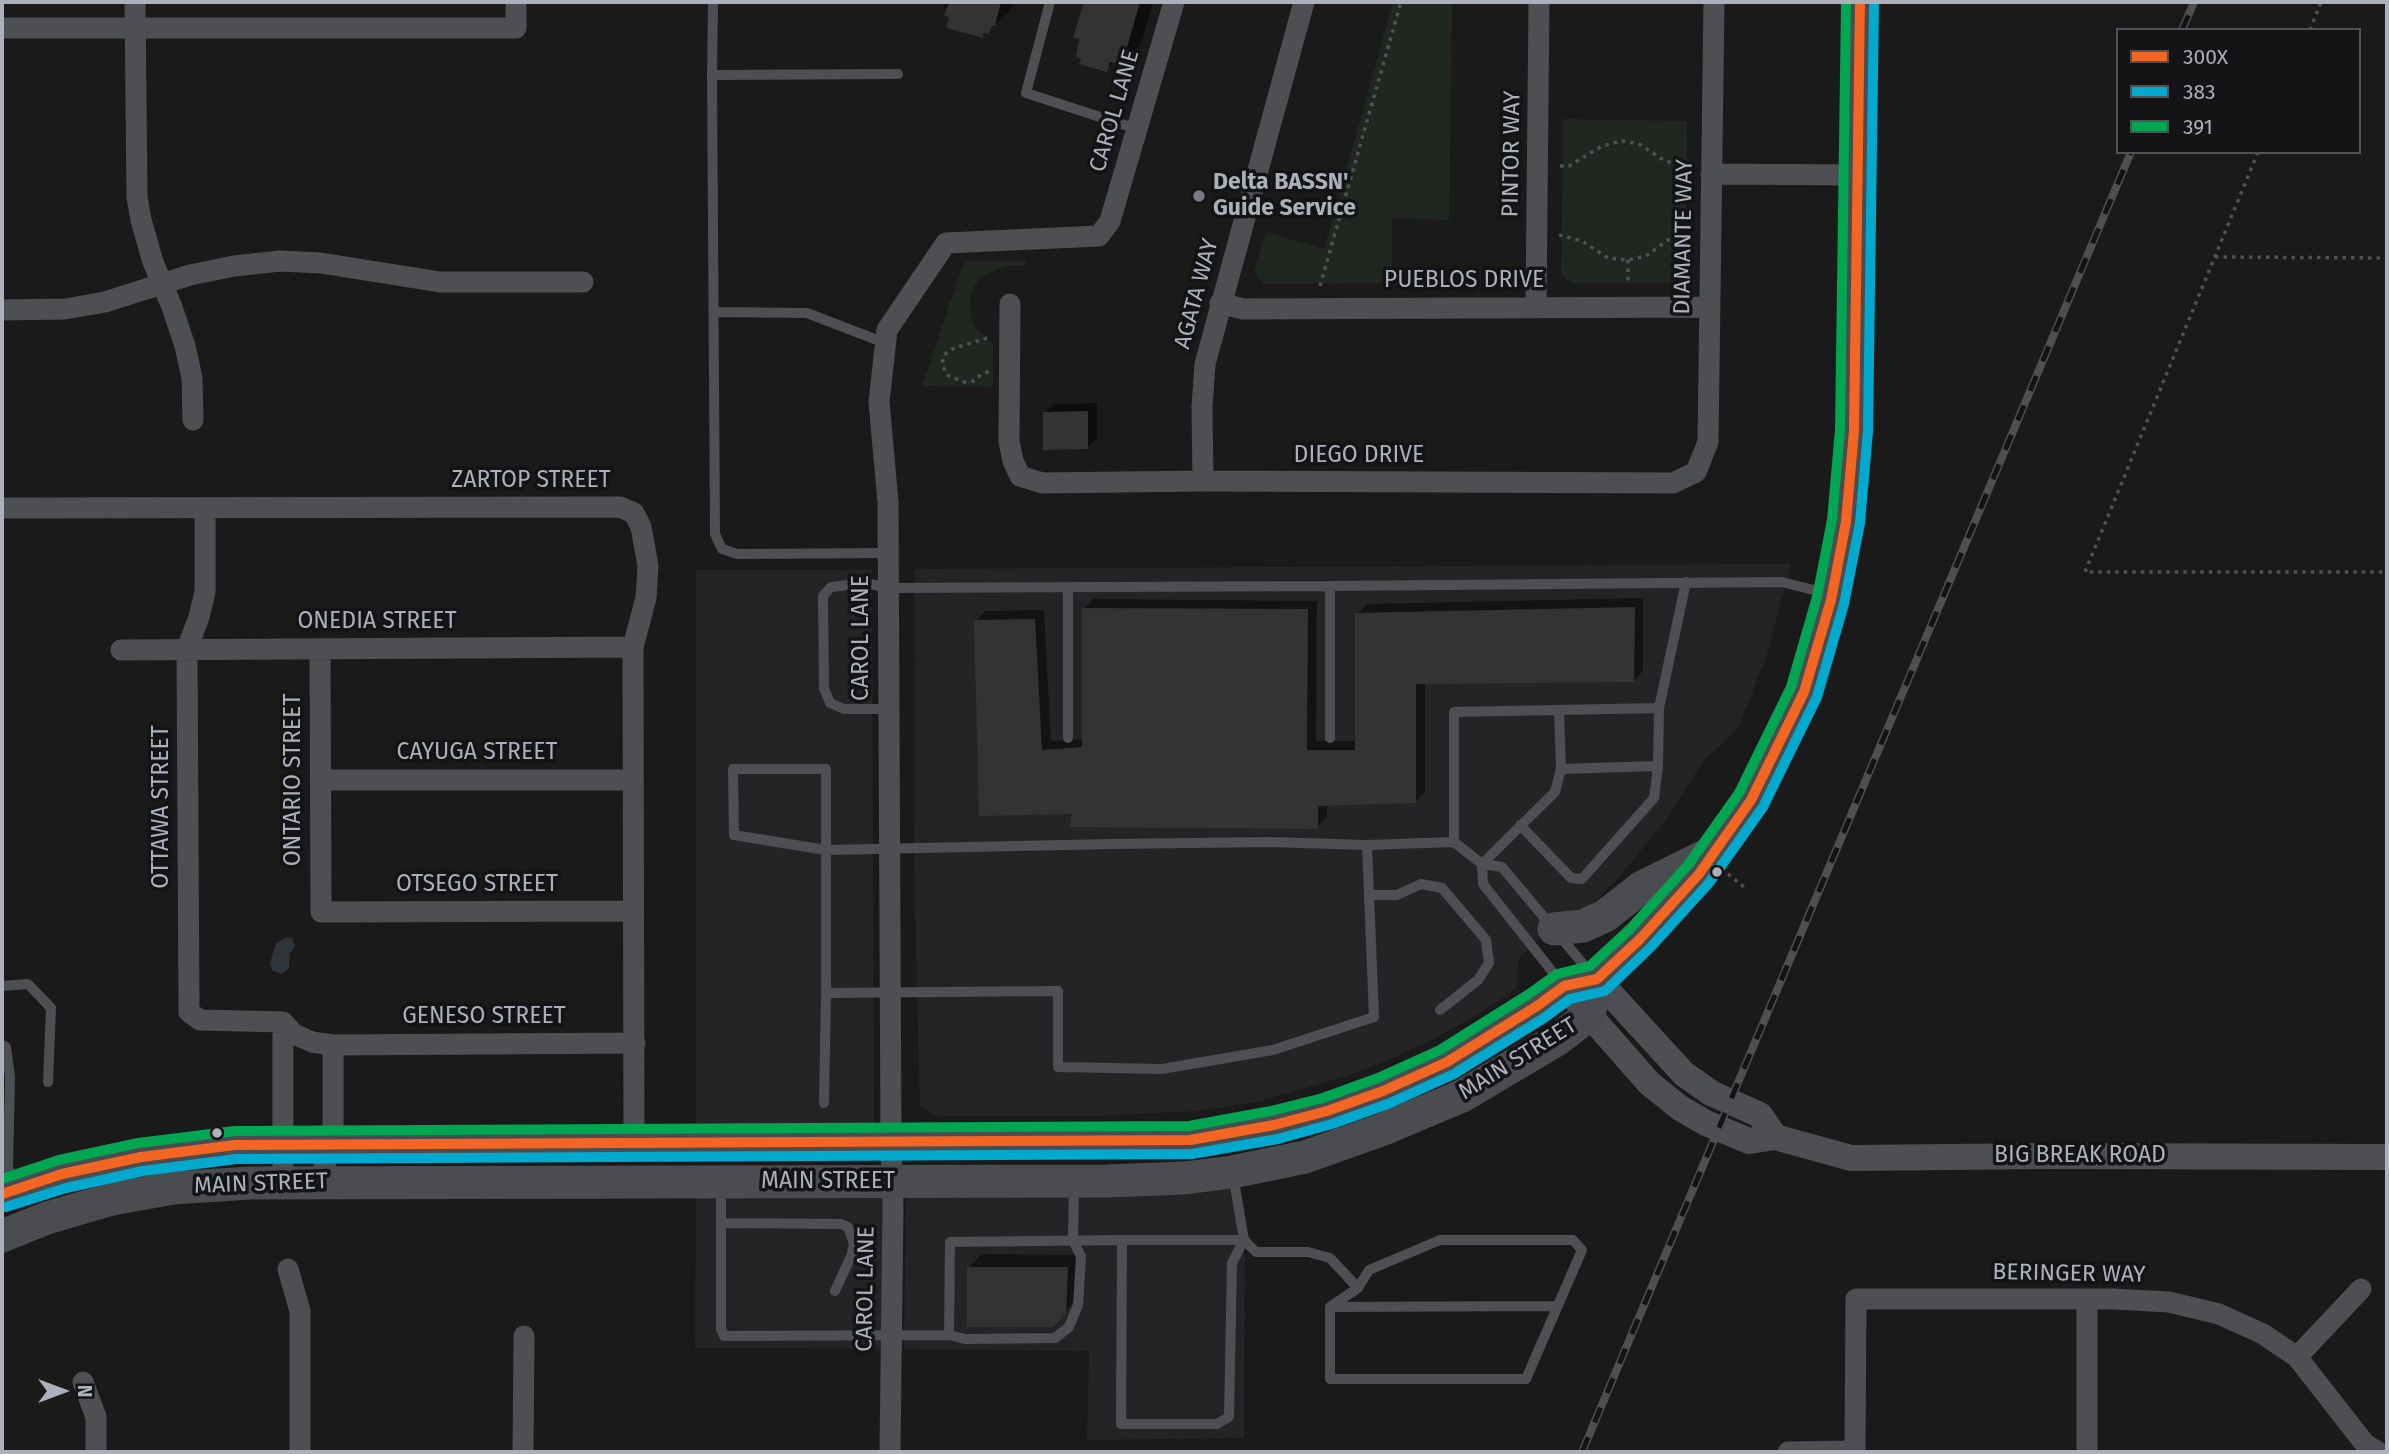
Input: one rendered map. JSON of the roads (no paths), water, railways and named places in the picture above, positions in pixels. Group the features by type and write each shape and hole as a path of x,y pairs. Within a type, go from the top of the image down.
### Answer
{"main road":[{"path":"1597,979 1640,939 1699,874 1751,800 1804,692 1832,595 1846,522 1854,431 1860,2"},
{"path":"1554,929 1583,926 1605,916 1642,887 1717,849"},
{"name":"MAIN STREET","path":"2,1236 47,1218 112,1199 173,1188 283,1182 1074,1181 1184,1178 1232,1172 1305,1157 1381,1130 1462,1096 1558,1038 1589,1015 1597,979 1564,986 1447,1062 1382,1091 1327,1111 1274,1125 1190,1140 235,1145 141,1157 62,1174 9,1191"}],"street":[{"path":"135,2 137,197 150,252 185,346 192,378 194,420"},
{"path":"2,28 516,28 516,2"},
{"name":"CAROL LANE","path":"890,1452 892,1182 889,588 888,502 879,402 887,330 946,243 1099,236 1110,221 1174,2"},
{"name":"AGATA WAY","path":"1203,481 1202,407 1205,363 1304,2"},
{"name":"PINTOR WAY","path":"1536,306 1539,2"},
{"name":"DIAMANTE WAY","path":"1696,472 1708,442 1714,2"},
{"path":"1711,174 1858,175"},
{"path":"2,310 65,309 105,302 234,266 280,261 321,262 440,282 583,282"},
{"name":"PUEBLOS DRIVE","path":"1220,303 1243,309 1709,307"},
{"name":"DIEGO DRIVE","path":"1010,304 1009,442 1020,476 1042,483 1673,483 1696,472"},
{"name":"ZARTOP STREET","path":"2,508 620,507 634,513 641,527 648,566 646,598 633,646 634,1143"},
{"name":"OTTAWA STREET","path":"205,508 205,592 187,649 189,1012 200,1020 283,1022"},
{"name":"ONEDIA STREET","path":"121,650 633,646"},
{"name":"ONTARIO STREET","path":"320,649 321,912"},
{"name":"CAYUGA STREET","path":"321,780 633,780"},
{"name":"OTSEGO STREET","path":"321,912 634,911"},
{"path":"1597,979 1684,1074 1711,1093 1759,1115 1775,1137"},
{"name":"BIG BREAK ROAD","path":"1564,986 1649,1083 1680,1108 1706,1124 1749,1141 1775,1137 1851,1158 2387,1157"},
{"path":"283,1022 283,1182"},
{"name":"GENESO STREET","path":"283,1022 294,1034 312,1042 333,1045 635,1043"},
{"path":"319,1181 334,1143 333,1045"},
{"path":"288,1269 300,1311 300,1452"},
{"path":"2297,1357 2361,1289"},
{"name":"BERINGER WAY","path":"1855,1452 1856,1299 2087,1299 2169,1302 2220,1314 2263,1334 2297,1357 2365,1444 2378,1452"},
{"path":"2087,1299 2087,1452"},
{"path":"523,1452 524,1336"},
{"path":"83,1382 96,1417 96,1452"},
{"path":"1788,1452 1855,1452"}],"lane":[{"path":"713,2 715,534 722,549 737,554 888,553"},
{"path":"1051,2 1026,93 1137,129"},
{"path":"712,75 898,74"},
{"path":"714,312 807,313 885,343"},
{"path":"1520,825 1571,878 1583,879 1654,798 1658,766 1659,708 1686,582"},
{"path":"889,709 844,709 830,703 824,688 824,596 831,587 866,583 889,588 1068,588 1782,582 1832,595"},
{"path":"1330,586 1330,738"},
{"path":"1068,588 1068,738"},
{"path":"1454,842 1454,712 1659,708"},
{"path":"1559,711 1561,769 1555,792 1482,864 1483,884 1564,986"},
{"path":"1561,769 1658,766"},
{"path":"824,1103 826,993 826,849 826,769 733,769 734,835 826,849 1454,842 1482,864 1502,867 1597,979"},
{"path":"826,993 1058,991 1058,1067 1162,1069 1273,1050 1374,1017 1367,845"},
{"path":"1369,895 1396,895 1421,884 1443,888 1486,940 1489,962 1478,980 1440,1010"},
{"path":"2,986 28,984 51,1008 48,1082"},
{"path":"2,1045 6,1046 10,1078 9,1191"},
{"path":"1232,1172 1244,1240 1256,1252 1308,1252 1330,1258 1357,1288"},
{"path":"720,1182 721,1329 724,1336 949,1335 965,1339 1055,1338 1069,1327 1079,1305 1081,1256 1073,1241 1074,1181"},
{"path":"721,1223 841,1224 848,1227 854,1243 852,1254 835,1291"},
{"path":"1122,1240 1121,1424 1217,1424 1229,1417 1232,1263 1244,1240"},
{"path":"949,1335 950,1242 1244,1240"},
{"path":"1440,1240 1573,1240 1582,1250 1526,1379 1330,1379 1330,1307 1357,1288 1369,1270 1440,1240"},
{"path":"1330,1307 1558,1306"}],"railway":[{"path":"2183,28 2194,2"},
{"path":"1582,1452 2130,154"}],"place":[{"name":"Delta BASSN' Guide Service","path":"1199,196"}]}
